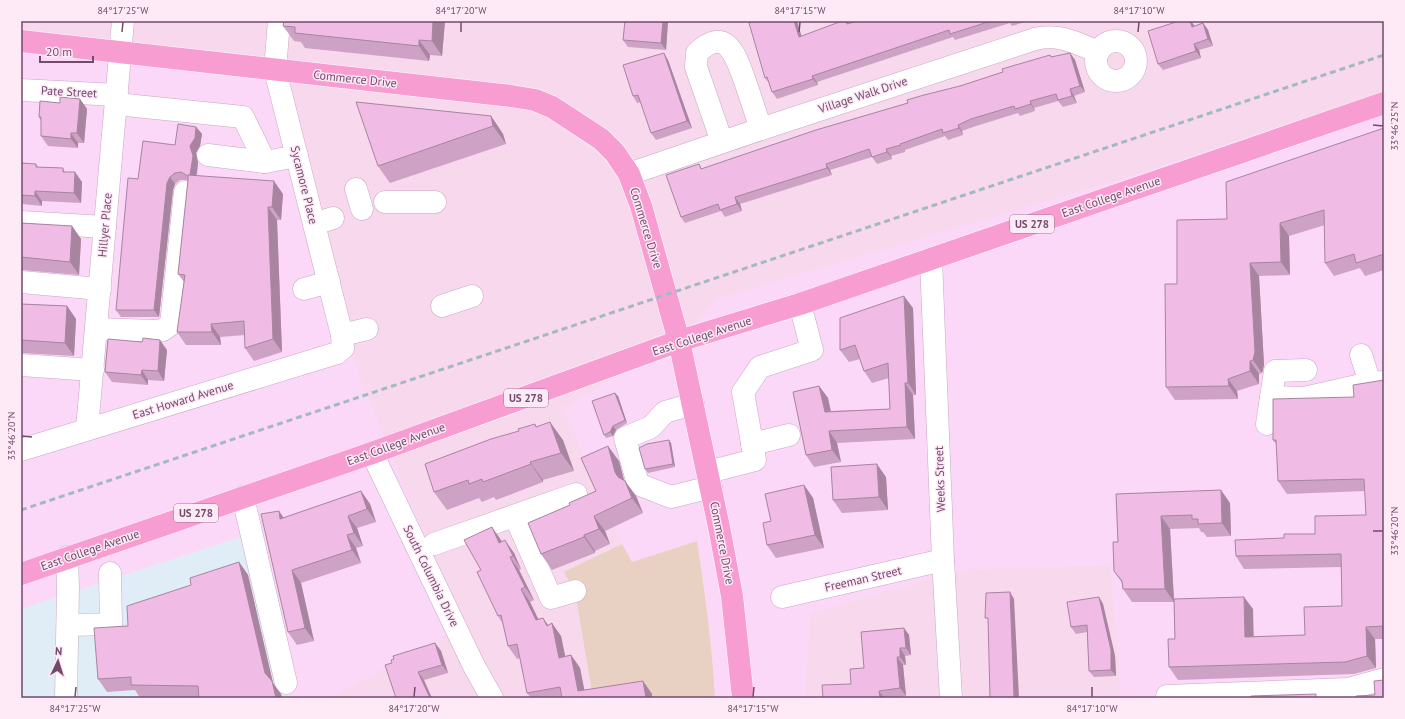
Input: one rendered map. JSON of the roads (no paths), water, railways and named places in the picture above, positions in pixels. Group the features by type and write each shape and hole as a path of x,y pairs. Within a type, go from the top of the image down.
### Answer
{"main road":[{"name":"Commerce Drive","path":"21,41 503,95 535,100 564,114 602,139 615,153 629,174 641,206 679,341 709,479 732,596 742,698"},
{"name":"East College Avenue","path":"21,574 66,557 372,453 679,341 800,304 1384,103"}],"street":[{"name":"Hillyer Place","path":"87,429 123,21"},
{"name":"Sycamore Place","path":"279,21 275,70 297,156 323,221 310,247 329,282 343,341"},
{"name":"Village Walk Drive","path":"629,174 761,129 1046,36 1065,38 1098,52"},
{"path":"722,142 696,67 697,53 706,44 719,42 726,44 735,54 761,129"},
{"name":"Pate Street","path":"21,90 117,99 243,117 265,162"},
{"path":"208,155 265,162 297,156"},
{"path":"96,328 147,332 163,330 171,324 186,192"},
{"path":"385,202 435,202"},
{"path":"21,222 105,228"},
{"name":"Weeks Street","path":"931,259 943,560 951,698"},
{"path":"21,282 100,289"},
{"path":"304,289 329,282"},
{"path":"442,306 472,296"},
{"path":"693,404 665,412 651,427 625,438 638,484 671,497 755,460 743,392 760,367 812,350 800,304"},
{"name":"East Howard Avenue","path":"21,450 329,355 343,341 367,329"},
{"path":"1271,397 1304,398 1377,382 1361,355"},
{"path":"21,365 92,370"},
{"path":"1267,424 1275,371 1306,370"},
{"path":"752,444 789,435"},
{"name":"South Columbia Drive","path":"372,453 474,666 492,698"},
{"path":"434,544 576,494"},
{"path":"243,497 286,683"},
{"path":"515,516 551,598 575,591"},
{"path":"66,557 68,580 66,698"},
{"name":"Freeman Street","path":"782,597 943,560"},
{"path":"68,625 111,624 110,573"},
{"path":"1167,696 1348,689 1384,679"}],"railway":[{"path":"21,510 1384,55"}]}
